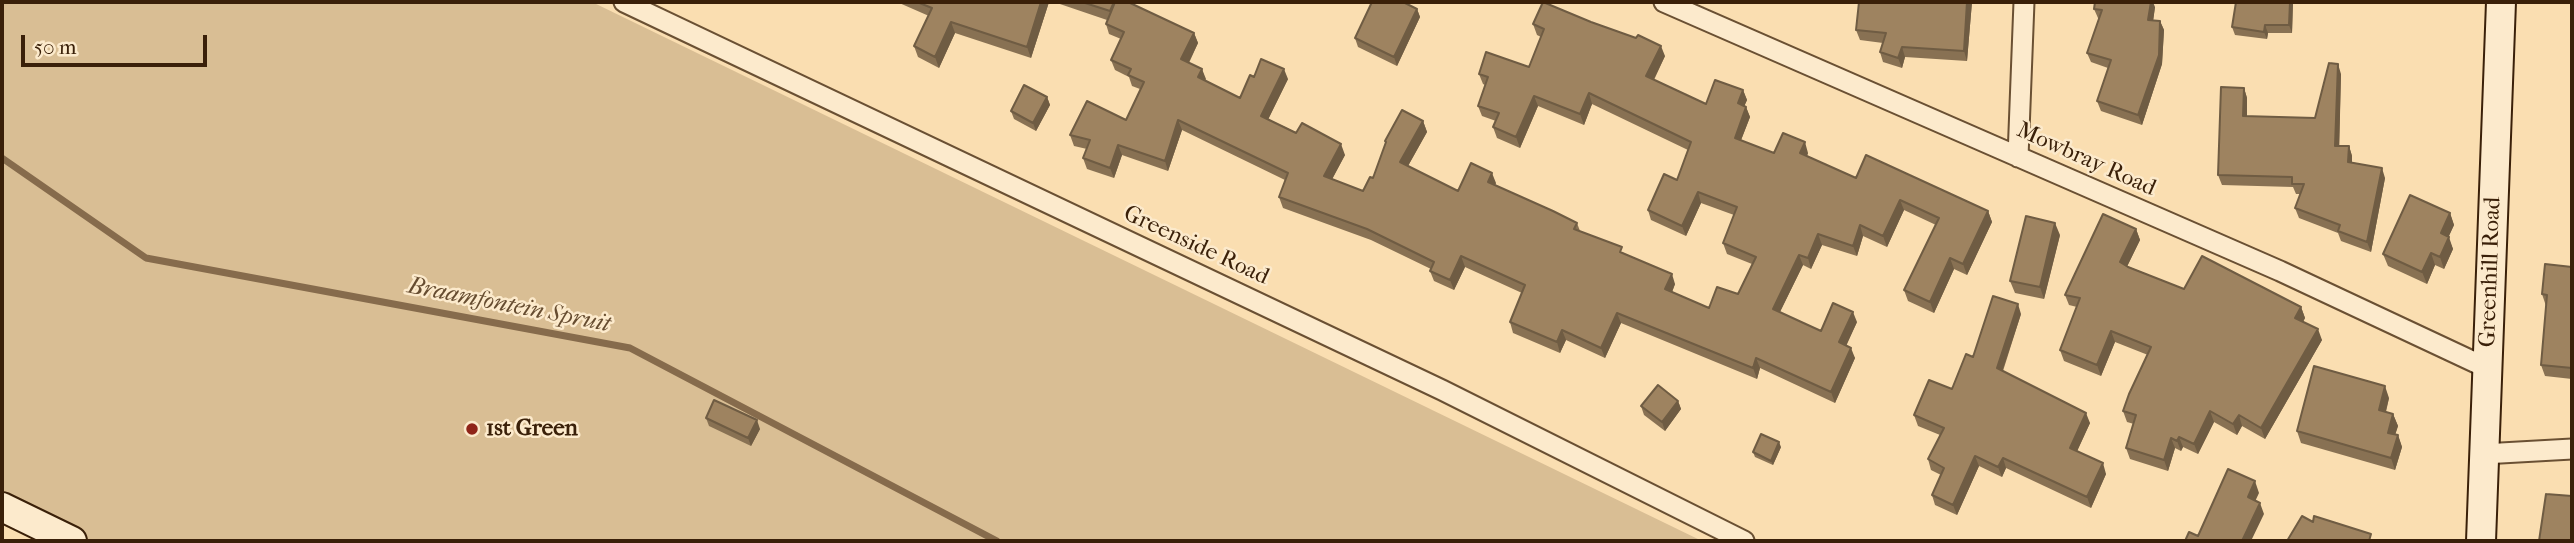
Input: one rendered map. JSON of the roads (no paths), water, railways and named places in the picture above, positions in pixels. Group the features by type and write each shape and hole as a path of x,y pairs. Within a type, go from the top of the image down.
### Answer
{"street":[{"name":"Greenside Road","path":"624,2 1442,390 1744,541"},
{"name":"Mowbray Road","path":"1664,2 2280,271 2487,368"},
{"path":"2018,157 2024,2"},
{"name":"Greenhill Road","path":"2481,541 2501,2"},
{"path":"2483,454 2572,449"},
{"path":"2,507 58,537"}],"waterway":[{"name":"Braamfontein Spruit","path":"2,158 146,258 630,348 997,541"}],"place":[{"name":"1st Green","path":"472,429"}]}
